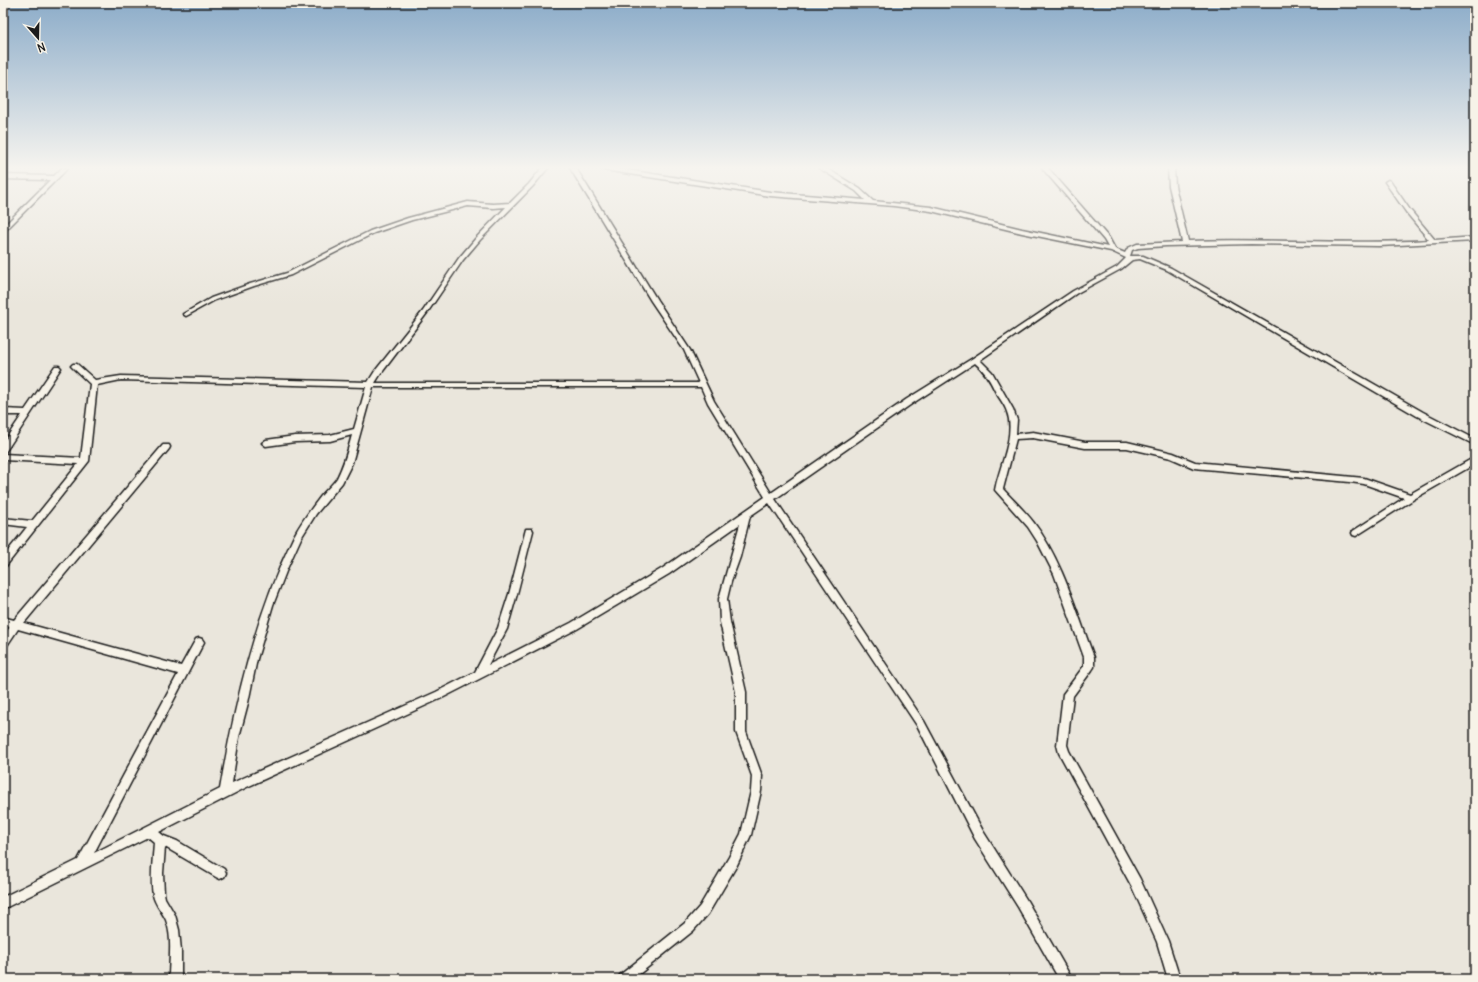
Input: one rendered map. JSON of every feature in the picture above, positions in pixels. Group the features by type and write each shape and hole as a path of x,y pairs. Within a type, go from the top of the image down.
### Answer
{"street":[{"path":"3,230 19,214"},
{"path":"186,314 213,299 289,274 372,232 430,214"},
{"path":"225,793 234,737 252,659 269,605 283,568 298,536 313,512 339,481 348,463 370,385 377,373 425,312 461,260 478,239 503,214"},
{"path":"601,214 654,301 687,350 711,401 770,498 921,724 979,835 1022,903 1066,979"},
{"path":"951,214 1112,250 1129,257 1141,257 1169,269 1420,414 1475,442"},
{"path":"1085,214 1107,239 1112,250"},
{"path":"1178,214 1185,242"},
{"path":"1410,214 1433,241"},
{"path":"3,903 225,793 439,694 574,626 666,571 910,401 975,360 1075,292 1119,268 1129,257 1130,249 1137,246 1185,242 1240,241 1367,244 1475,239"},
{"path":"975,360 986,368 1011,412 1014,422 1012,437 999,490 1031,525 1040,539 1058,573 1089,658 1089,667 1068,694 1062,745 1064,753 1136,883 1162,941 1174,979"},
{"path":"75,366 94,383"},
{"path":"3,449 57,368"},
{"path":"94,383 122,378 370,385 703,385"},
{"path":"3,563 85,461 94,383"},
{"path":"3,412 28,413"},
{"path":"266,443 295,438 330,438 357,431"},
{"path":"1012,437 1033,435 1085,444 1127,445 1173,456 1194,465 1364,481 1411,497"},
{"path":"3,644 16,625 166,447"},
{"path":"3,457 85,461"},
{"path":"1356,533 1411,497 1475,460"},
{"path":"624,979 689,927 704,910 733,862 746,835 756,791 757,776 742,732 741,692 725,622 724,599 727,582 736,557 747,514"},
{"path":"3,521 33,525"},
{"path":"478,675 502,628 513,594 529,531"},
{"path":"3,621 184,671"},
{"path":"82,865 200,642"},
{"path":"149,831 160,840 173,845 220,872"},
{"path":"160,840 158,893 160,904 172,922 175,942 175,979"}]}
